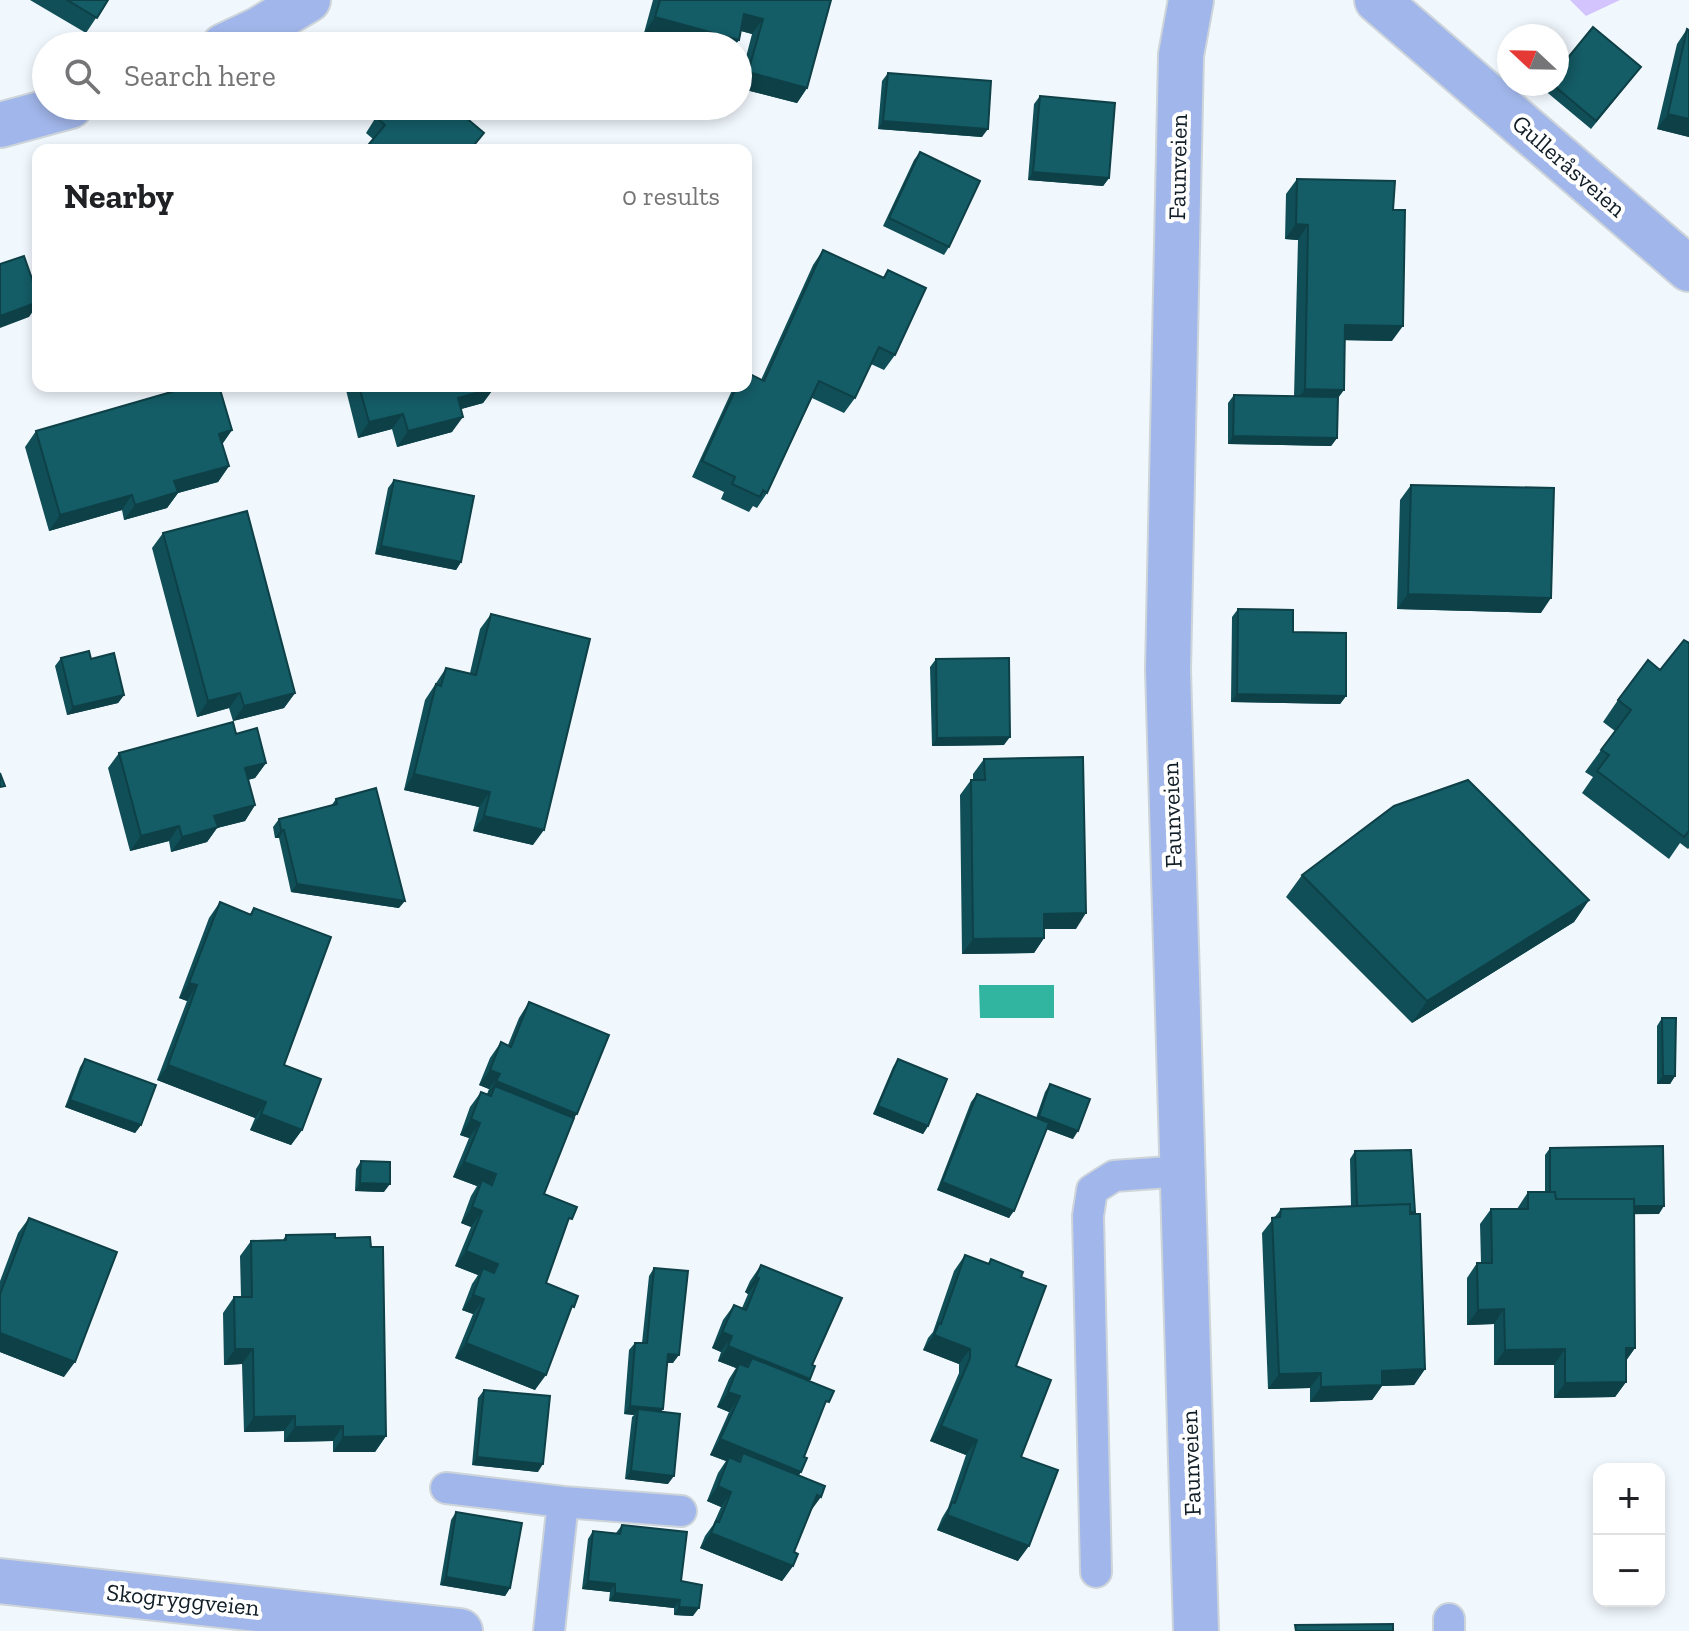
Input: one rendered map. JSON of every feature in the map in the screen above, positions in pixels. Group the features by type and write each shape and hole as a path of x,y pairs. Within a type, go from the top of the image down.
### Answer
{"street":[{"path":"254,32 308,0"},
{"name":"Faunveien","path":"1191,0 1181,55 1168,670 1196,1631"},
{"name":"Gulleråsveien","path":"1377,0 1689,269"},
{"path":"0,125 32,116"},
{"name":"Skogryggveien","path":"0,1581 460,1631"}],"lane":[{"path":"1096,1572 1088,1216 1092,1190 1114,1176 1183,1171"},
{"path":"446,1488 563,1502 681,1511"},
{"path":"549,1631 563,1502"}],"shaded area":[{"path":"1570,0 1620,0 1586,16"},
{"path":"979,985 1054,985 1054,1018 980,1018"}],"building":[{"path":"67,0 108,0 97,18"},
{"path":"660,0 831,0 807,88 752,73 752,58 763,19 744,14 741,32 710,32 655,17"},
{"path":"1593,27 1641,67 1596,121 1566,96 1569,96 1569,56"},
{"path":"1689,30 1689,119 1668,114"},
{"path":"888,73 991,81 988,129 883,121"},
{"path":"1040,96 1115,103 1109,178 1033,172"},
{"path":"379,120 469,120 484,133 475,144 369,144 385,125"},
{"path":"920,152 980,181 949,247 889,218"},
{"path":"1297,179 1395,181 1393,210 1405,210 1403,326 1345,325 1344,390 1305,389 1308,225 1296,224"},
{"path":"823,250 884,278 888,270 926,288 895,355 879,347 855,398 819,381 767,493 763,490 760,497 732,484 735,477 702,461 734,392 752,392 752,375 764,381"},
{"path":"24,256 32,279 32,304 0,316 0,264"},
{"path":"171,392 221,392 232,430 219,434 229,466 174,481 178,492 135,505 132,495 60,515 36,431"},
{"path":"361,392 480,392 458,398 463,417 408,431 403,414 369,422"},
{"path":"1234,395 1338,397 1337,438 1233,436"},
{"path":"394,480 474,496 461,562 381,546"},
{"path":"1411,485 1554,488 1551,598 1408,594"},
{"path":"247,511 295,693 244,706 240,693 208,701 163,533"},
{"path":"1238,609 1293,610 1293,632 1346,633 1346,696 1237,694"},
{"path":"491,614 590,639 544,830 484,816 490,792 414,774 436,684 441,686 446,668 476,675"},
{"path":"1684,640 1689,643 1689,831 1684,837 1597,771 1609,755 1601,750 1631,710 1618,700 1648,660 1660,670"},
{"path":"89,651 91,659 114,653 124,695 73,707 61,658"},
{"path":"1009,658 1010,737 937,738 936,659"},
{"path":"233,722 236,734 257,728 266,763 245,768 255,805 214,816 218,827 182,837 179,826 141,836 119,753"},
{"path":"1083,757 1086,913 1044,914 1044,938 973,939 971,780 985,780 984,759"},
{"path":"1468,780 1589,900 1427,1001 1302,875 1394,806"},
{"path":"376,788 405,901 297,884 279,819 337,804 336,799"},
{"path":"220,902 251,915 254,908 331,937 284,1065 321,1079 302,1130 261,1114 266,1102 168,1065 197,985 189,983"},
{"path":"529,1002 609,1035 577,1114 496,1081 500,1074 490,1070 501,1042 511,1047"},
{"path":"1662,1018 1676,1018 1675,1076 1663,1076"},
{"path":"85,1059 156,1085 141,1125 70,1100"},
{"path":"898,1059 947,1079 928,1126 878,1106"},
{"path":"1050,1084 1090,1099 1078,1131 1039,1116"},
{"path":"495,1086 574,1118 544,1194 577,1207 572,1219 569,1218 546,1283 578,1296 546,1375 466,1343 484,1299 473,1295 483,1268 494,1273 498,1264 466,1251 482,1211 472,1207 482,1180 492,1185 496,1174 464,1162 480,1123 471,1119 481,1092 491,1096"},
{"path":"977,1094 1049,1123 1014,1211 942,1182"},
{"path":"1663,1146 1664,1206 1634,1206 1634,1199 1556,1199 1555,1192 1550,1192 1550,1148"},
{"path":"1411,1150 1415,1212 1410,1212 1410,1204 1357,1206 1355,1151"},
{"path":"361,1161 390,1162 390,1184 360,1183"},
{"path":"1528,1192 1555,1192 1556,1199 1634,1199 1635,1348 1626,1348 1626,1382 1565,1383 1565,1349 1505,1350 1504,1309 1478,1310 1477,1263 1492,1263 1491,1209 1528,1209"},
{"path":"1410,1204 1410,1214 1420,1214 1425,1369 1382,1371 1382,1385 1321,1387 1321,1373 1279,1374 1272,1218 1280,1217 1281,1209"},
{"path":"29,1218 117,1252 75,1362 0,1333 0,1294"},
{"path":"335,1234 335,1238 370,1237 371,1247 383,1247 386,1436 343,1437 343,1426 295,1427 295,1416 254,1417 253,1349 235,1349 234,1297 252,1297 251,1241 286,1240 286,1235"},
{"path":"965,1255 989,1264 991,1259 1023,1272 1021,1277 1046,1286 1016,1366 1051,1380 1021,1457 1058,1470 1029,1546 947,1515 952,1502 955,1503 977,1440 941,1426 970,1358 970,1349 934,1335 941,1324"},
{"path":"761,1265 842,1298 812,1365 815,1366 810,1379 728,1346 732,1336 722,1332 734,1305 746,1310"},
{"path":"654,1268 688,1271 679,1355 668,1354 663,1409 630,1406 635,1343 647,1343"},
{"path":"752,1358 834,1391 829,1402 826,1401 801,1472 720,1439 740,1396 728,1392 739,1364 748,1367"},
{"path":"484,1390 550,1396 543,1464 477,1457"},
{"path":"638,1409 680,1414 674,1476 631,1471"},
{"path":"743,1453 825,1486 821,1497 817,1495 794,1552 798,1554 793,1566 711,1533 731,1492 718,1486 729,1457 740,1462"},
{"path":"456,1512 522,1523 510,1588 446,1577"},
{"path":"622,1525 687,1532 681,1581 702,1585 699,1608 679,1607 680,1600 615,1593 615,1584 588,1581 593,1531 620,1534"},
{"path":"1393,1624 1393,1631 1296,1631 1295,1625"}]}
